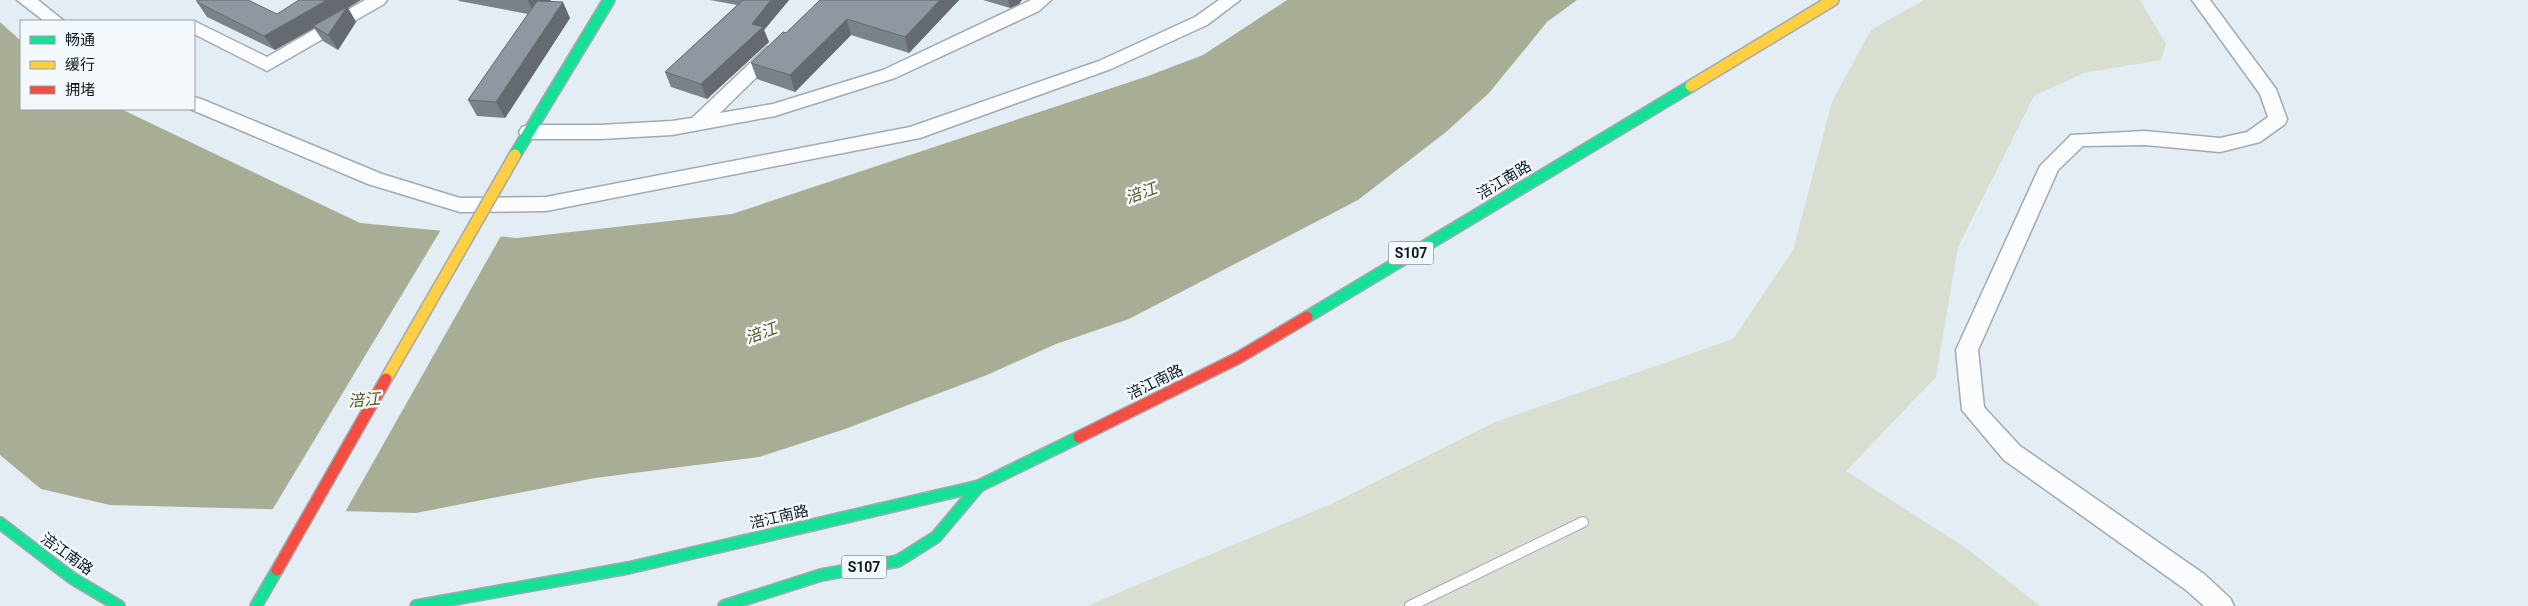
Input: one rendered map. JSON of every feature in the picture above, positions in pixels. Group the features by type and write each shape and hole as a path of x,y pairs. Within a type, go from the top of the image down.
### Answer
{"street":[{"path":"26,0 54,20"},
{"path":"195,28 267,65 378,0"},
{"path":"256,606 514,155 530,132 609,0"},
{"path":"530,132 600,132 672,128 775,110 889,74 1033,7 1042,0"},
{"path":"195,103 375,179 460,206 546,204 913,133 1104,65 1201,21 1231,0"},
{"name":"涪江南路","path":"416,606 628,568 978,486 1238,358 1833,0"},
{"path":"2201,0 2269,93 2278,118 2253,138 2220,145 2144,138 2078,140 2050,166 1967,350 1973,410 2012,453 2195,582 2221,606"},
{"path":"698,124 783,41"},
{"name":"S107","path":"724,606 821,574 898,561 936,537 978,486"},
{"name":"涪江南路","path":"0,522 72,578 119,606"}],"lane":[{"path":"1410,606 1583,522"}],"shaded area":[{"path":"1924,0 2140,0 2166,44 2161,60 2084,73 2034,96 1958,247 1936,377 1846,471 1966,548 2040,606 1087,606 1331,504 1495,422 1733,339 1793,250 1832,102 1871,30"}],"water":[{"name":"涪江","path":"1287,0 1577,0 1547,22 1489,93 1446,132 1358,200 1129,319 1056,344 987,375 845,429 759,457 595,478 416,513 110,505 41,489 0,455 0,22 20,40 20,110 123,110 360,223 517,238 732,214 1148,76 1203,55"}],"pier":[{"path":"442,228 502,234 344,514 271,512"}],"building":[{"path":"197,0 248,0 277,14 299,0 327,0 264,36 197,2"},
{"path":"743,0 771,0 752,24 763,27 701,84 665,72"},
{"path":"820,0 940,0 905,37 847,19 790,75 751,63"},
{"path":"537,1 563,2 496,102 468,100"},
{"path":"347,7 328,35 313,26"}],"traffic: fast":[{"path":"515,155 609,0"},
{"path":"1307,317 1691,86"},
{"path":"724,606 821,575 898,561 936,537 979,486 1079,437"},
{"path":"416,606 628,568 979,486"},
{"path":"0,523 72,578 119,606"},
{"path":"256,606 277,570"}],"traffic: slow":[{"path":"1691,86 1833,0"},
{"path":"386,379 515,155"}],"traffic: jam":[{"path":"1079,437 1238,358 1307,317"},
{"path":"277,570 386,379"}]}
